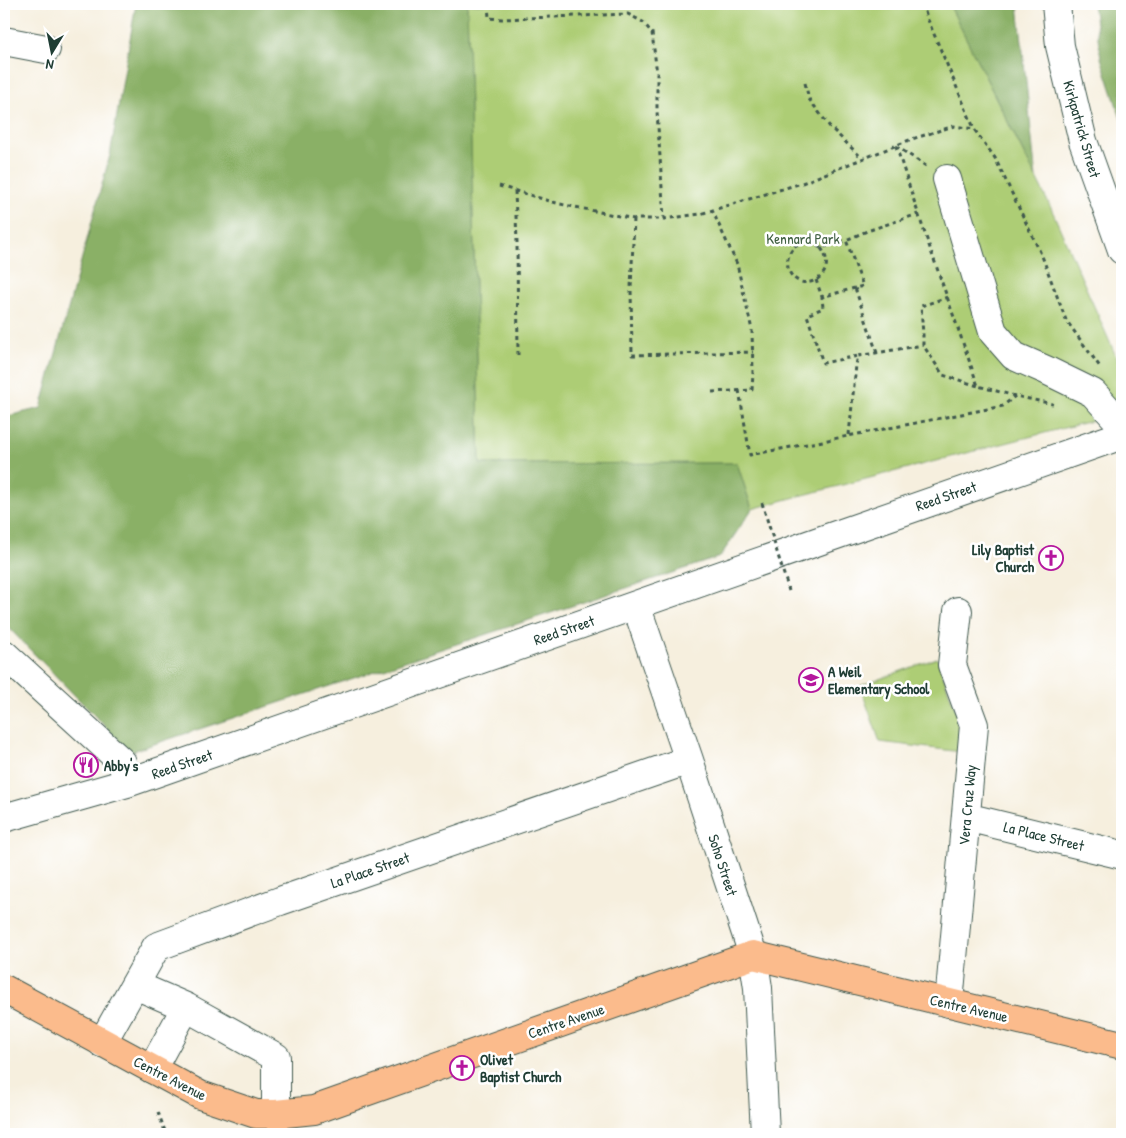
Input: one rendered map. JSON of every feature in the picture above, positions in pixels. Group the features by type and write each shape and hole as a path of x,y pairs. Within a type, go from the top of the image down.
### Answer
{"main road":[{"name":"Centre Avenue","path":"4,989 200,1095 256,1114 314,1110 753,955 1122,1045"}],"street":[{"name":"Kirkpatrick Street","path":"1056,4 1060,46 1082,141 1122,250"},
{"path":"4,40 46,49"},
{"path":"946,179 993,332 1014,356 1093,393 1122,425"},
{"name":"Reed Street","path":"4,818 127,783 1122,434"},
{"name":"Soho Street","path":"636,605 753,955 758,988 765,1134"},
{"name":"Vera Cruz Way","path":"949,1003 974,725 952,665 958,611"},
{"path":"4,654 122,762 127,783"},
{"name":"La Place Street","path":"102,1043 156,947 280,901 689,760"},
{"name":"La Place Street","path":"966,816 1122,855"},
{"path":"135,985 186,1007 276,1057 276,1114"},
{"path":"152,1069 186,1007"}],"path":[{"path":"488,4 489,18 628,14 643,22 652,33 657,74 664,219"},
{"path":"922,4 974,128 995,158 1037,247 1066,320 1106,374"},
{"path":"806,84 809,99 830,127 863,159"},
{"path":"499,186 560,204 634,219 664,219 700,214 802,183 912,139 954,126 974,128"},
{"path":"896,146 946,179"},
{"path":"515,191 518,356"},
{"path":"712,210 737,264 752,330 753,352 752,390 712,392"},
{"path":"821,248 918,214"},
{"path":"634,219 631,288 632,355 753,352"},
{"path":"822,297 863,286 846,240"},
{"path":"805,242 814,243 821,248 826,254 827,261 826,269 822,275 816,280 809,282 801,282 795,278 787,266 787,258 791,250 805,242"},
{"path":"816,280 822,297 823,308 807,315 824,363 923,345"},
{"path":"855,288 877,353"},
{"path":"948,297 920,306 923,345 943,375 978,386"},
{"path":"849,435 858,356"},
{"path":"739,390 750,455 1003,406 1015,396"},
{"path":"762,503 789,591"},
{"path":"158,1112 166,1134"}],"green space":[{"path":"136,4 467,4 480,464 737,463 752,509 720,557 130,752 4,623 4,417 41,408 110,155"},
{"name":"Kennard Park","path":"467,4 949,4 1051,208 1122,370 1122,399 1099,419 752,509 737,463 480,464"},
{"path":"949,4 1018,4 1036,178"},
{"path":"1093,4 1122,4 1122,122 1101,58"},
{"path":"937,658 964,734 962,752 880,742 860,686"}],"place":[{"name":"Lily Baptist Church","path":"1051,558"},
{"name":"A Weil Elementary School","path":"811,680"},
{"name":"Abby's","path":"86,765"},
{"name":"Olivet Baptist Church","path":"462,1068"}]}
